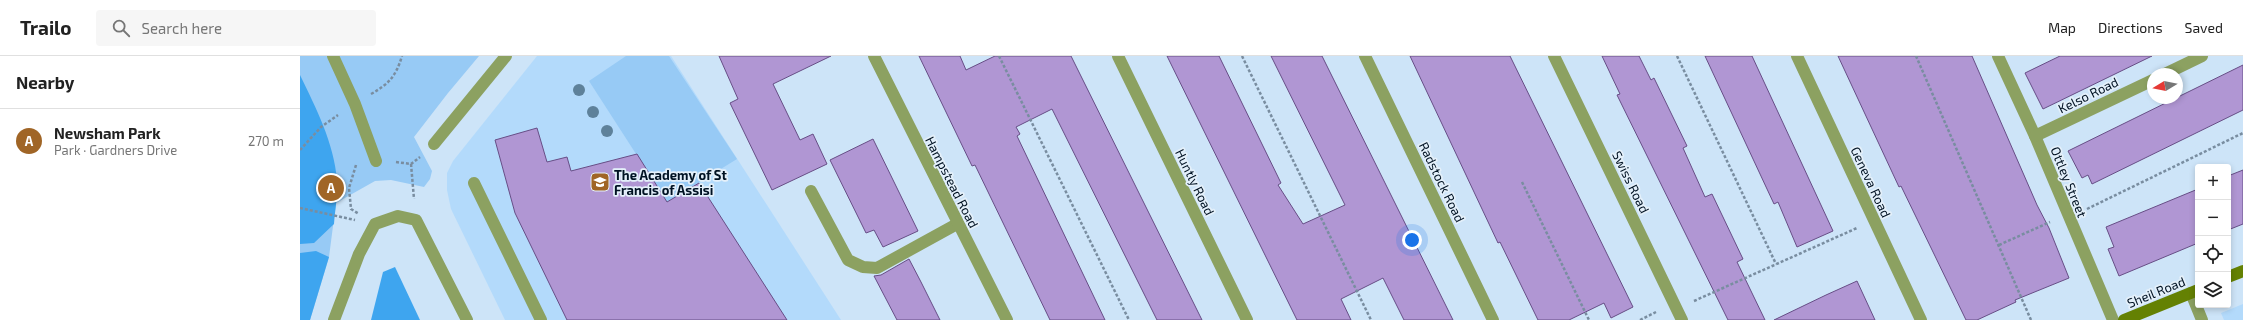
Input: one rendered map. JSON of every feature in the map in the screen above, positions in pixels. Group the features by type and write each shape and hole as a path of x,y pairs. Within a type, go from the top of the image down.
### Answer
{"main road":[{"path":"2231,276 2243,270"},
{"name":"Sheil Road","path":"2124,320 2194,292"}],"street":[{"path":"333,56 354,104 365,136 376,161"},
{"path":"434,144 506,56"},
{"name":"Hampstead Road","path":"874,56 957,224 1007,320"},
{"name":"Huntly Road","path":"1118,56 1247,320"},
{"name":"Radstock Road","path":"1365,56 1494,320"},
{"name":"Swiss Road","path":"1554,56 1682,320"},
{"name":"Geneva Road","path":"1797,56 1921,320"},
{"name":"Ottley Street","path":"1998,56 2035,136 2113,320"},
{"path":"2177,68 2202,56"},
{"name":"Kelso Road","path":"2035,136 2147,83"},
{"path":"474,183 541,320"},
{"path":"811,191 848,260 863,267 877,268 957,224"},
{"path":"334,320 359,254 375,224 398,216 416,220 467,320"},
{"path":"2194,292 2202,320"}],"path":[{"path":"300,150 321,127 354,104 387,85 398,68 402,56"},
{"path":"999,56 1129,320"},
{"path":"1242,56 1371,320"},
{"path":"1677,56 1776,264"},
{"path":"1916,56 2031,320"},
{"path":"1999,245 2089,208 2243,134"},
{"path":"365,136 349,188 351,209 375,224"},
{"path":"376,161 411,164 434,144"},
{"path":"411,164 416,220"},
{"path":"1522,182 1589,320"},
{"path":"300,208 375,224"},
{"path":"1677,308 1874,221"}],"shaded area":[{"path":"300,56 479,56 414,137 432,171 430,179 424,187 391,180 375,181 336,203 329,257 310,320 300,320"},
{"name":"The Academy of St Francis of Assisi","path":"537,56 671,56 841,320 505,320 451,209 447,190 447,173 453,161"},
{"path":"626,56 669,56 737,159 667,202 589,81"},
{"path":"300,75 318,113 328,139 335,166 337,197 334,224 314,243 300,244"},
{"path":"316,251 329,257 310,320 300,320 300,253"},
{"path":"395,267 420,320 371,320 383,272"},
{"path":"2243,304 2243,320 2224,320 2221,313"}],"building":[{"path":"719,56 831,56 773,84 800,140 813,134 827,164 772,190 730,103 738,99"},
{"path":"919,56 960,56 966,70 995,56 1071,56 1202,320 1157,320 1052,109 1016,127 1020,134 1017,136 1105,320 1050,320 975,165 972,166"},
{"path":"1167,56 1219,56 1281,183 1278,185 1303,224 1345,205 1271,56 1322,56 1453,320 1404,320 1383,278 1341,299 1351,320 1297,320"},
{"path":"1410,56 1510,56 1633,307 1611,318 1604,303 1569,320 1538,320 1500,242 1498,243"},
{"path":"1602,56 1639,56 1651,80 1654,78 1687,146 1683,148 1705,197 1712,194 1743,259 1737,262 1765,320 1728,320 1617,95 1620,94"},
{"path":"1705,56 1752,56 1833,231 1797,247 1778,202 1774,204"},
{"path":"1838,56 1972,56 2037,205 2049,228 2069,278 2015,300 2016,302 1977,320 1966,320 1901,186 1899,187"},
{"path":"2060,56 2152,56 2043,109 2025,73"},
{"path":"2243,65 2243,110 2092,184 2088,175 2082,178 2068,151 2164,104 2183,104 2183,94"},
{"path":"537,128 547,162 567,157 571,171 637,154 667,202 699,183 787,320 567,320 515,213 495,140"},
{"path":"873,139 918,231 883,247 874,230 866,233 830,160"},
{"path":"2243,170 2243,224 2231,229 2231,200 2231,175"},
{"path":"2195,190 2195,244 2119,276 2108,249 2114,247 2106,227"},
{"path":"909,259 940,320 897,320 874,276 881,275"},
{"path":"1857,281 1875,320 1774,320 1826,295"}],"place":[{"name":"The Academy of St Francis of Assisi","path":"600,182"},
{"name":"Newsham Park","path":"331,188"}]}
